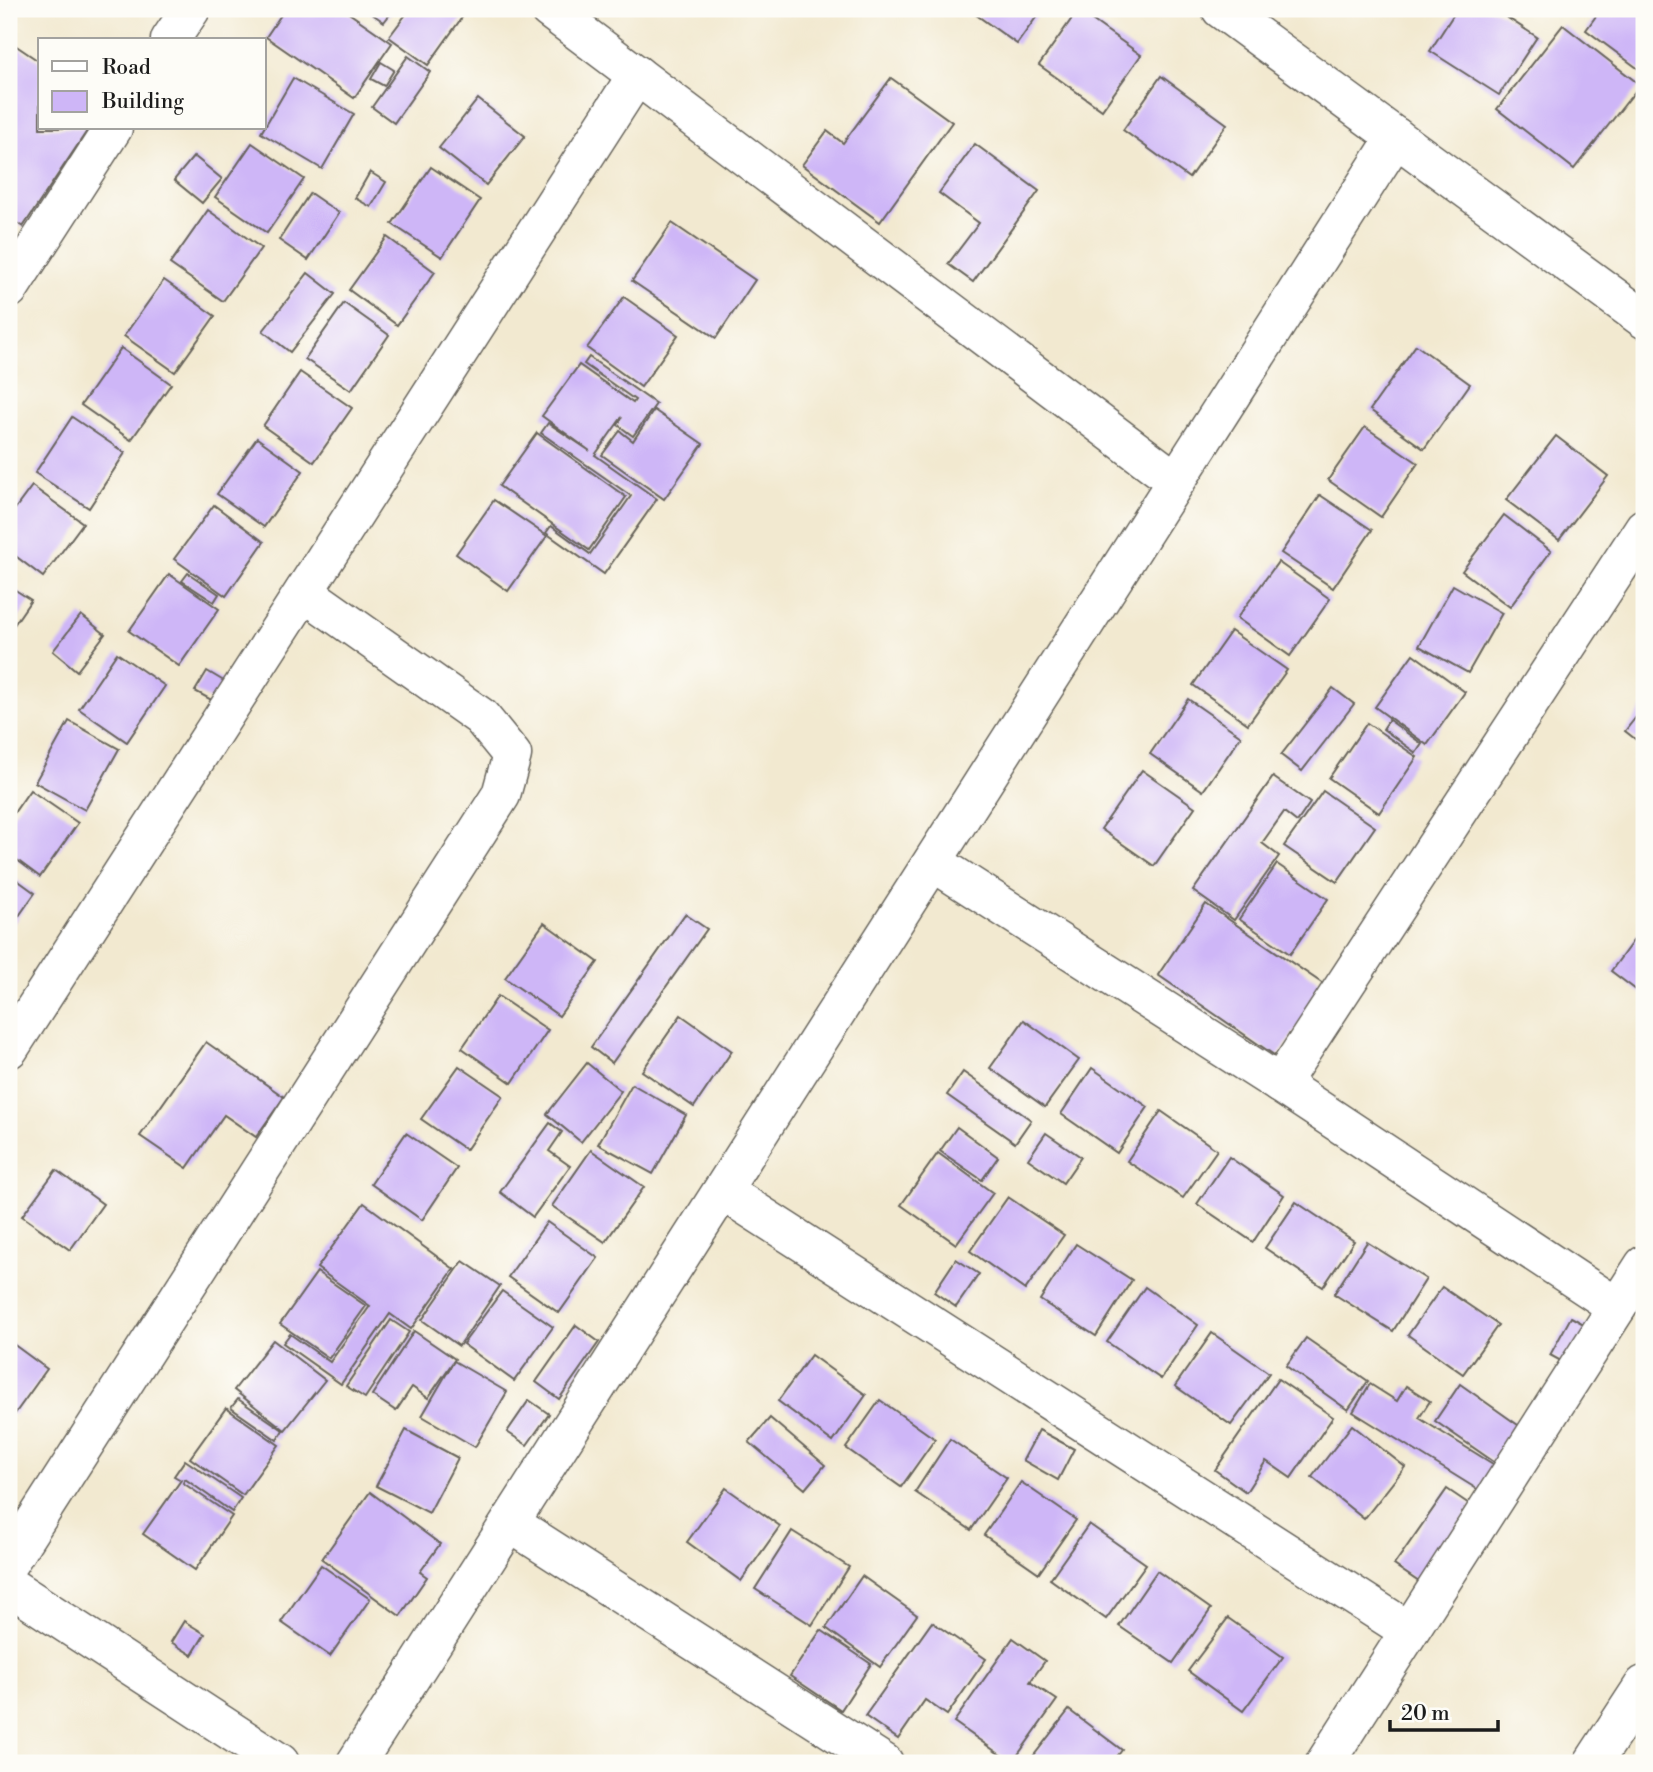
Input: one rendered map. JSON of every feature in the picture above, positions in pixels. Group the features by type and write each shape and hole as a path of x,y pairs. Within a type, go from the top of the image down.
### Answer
{"street":[{"path":"171,38 191,9"},
{"path":"548,9 1176,481"},
{"path":"1231,12 1644,319"},
{"path":"9,1049 637,75"},
{"path":"14,270 112,130"},
{"path":"356,1763 1396,137"},
{"path":"1280,1084 1644,528"},
{"path":"9,1563 501,796 512,755 481,717 304,592"},
{"path":"933,862 1280,1084 1618,1307"},
{"path":"723,1191 1409,1631"},
{"path":"1325,1763 1644,1265"},
{"path":"510,1523 859,1757"},
{"path":"9,1586 280,1763"},
{"path":"1593,1763 1644,1685"}],"building":[{"path":"285,9 343,9 392,43 354,98 266,37"},
{"path":"365,9 394,9 384,22"},
{"path":"410,9 468,9 428,65 389,37"},
{"path":"968,9 1042,9 1017,44"},
{"path":"1457,9 1494,9 1537,37 1499,95 1430,51"},
{"path":"1601,9 1644,9 1644,73 1586,30"},
{"path":"1078,10 1141,55 1102,110 1039,65"},
{"path":"1563,25 1640,85 1574,169 1497,109"},
{"path":"9,41 38,61 38,130 88,130 23,227 9,218"},
{"path":"408,56 430,72 394,123 372,107"},
{"path":"381,62 394,70 384,86 371,79"},
{"path":"1161,76 1227,124 1189,178 1123,130"},
{"path":"293,78 354,114 322,169 261,133 266,130 266,124"},
{"path":"891,78 952,122 880,222 802,165 827,131 843,143"},
{"path":"478,99 525,136 486,185 439,148"},
{"path":"252,143 304,179 267,233 215,197"},
{"path":"975,144 1039,191 973,282 948,264 979,223 939,193"},
{"path":"194,156 222,179 202,203 174,180"},
{"path":"431,167 480,200 442,257 392,224"},
{"path":"370,172 386,182 371,207 355,198"},
{"path":"310,193 339,213 308,260 279,240"},
{"path":"208,210 261,248 223,301 170,264"},
{"path":"672,223 755,280 716,338 632,281"},
{"path":"387,237 435,272 397,325 349,290"},
{"path":"308,273 335,294 290,352 263,331"},
{"path":"164,280 215,316 175,372 124,336"},
{"path":"624,297 678,335 641,387 587,348"},
{"path":"344,303 389,335 351,390 305,359"},
{"path":"1416,345 1470,384 1424,449 1370,410"},
{"path":"121,348 171,384 131,440 81,405"},
{"path":"589,357 656,404 633,436 618,425 622,417 595,455 657,499 604,574 546,533 551,526 590,554 631,496 541,433 548,423 590,451 542,416 579,365 633,403 635,400 584,364"},
{"path":"300,372 352,408 314,462 263,426"},
{"path":"654,410 703,444 664,499 602,455 620,431 633,441"},
{"path":"72,417 125,453 89,508 35,473"},
{"path":"1365,427 1418,463 1381,517 1328,480"},
{"path":"537,433 626,497 589,550 499,486"},
{"path":"1556,436 1608,476 1559,540 1506,500"},
{"path":"257,438 303,471 264,527 217,494"},
{"path":"32,486 83,523 43,577 9,551 9,517"},
{"path":"1320,495 1372,530 1333,588 1281,553"},
{"path":"494,500 547,536 508,591 456,554"},
{"path":"214,505 264,542 226,596 174,559"},
{"path":"1504,515 1551,551 1510,607 1462,571"},
{"path":"1278,562 1330,599 1290,656 1237,618"},
{"path":"188,573 219,594 214,602 182,581"},
{"path":"169,574 219,609 179,666 129,631"},
{"path":"1453,585 1502,613 1468,673 1419,646"},
{"path":"9,586 31,600 9,632"},
{"path":"81,615 105,634 77,671 53,651"},
{"path":"1231,631 1287,670 1248,724 1193,685"},
{"path":"117,653 165,686 127,742 79,709"},
{"path":"1413,654 1465,692 1427,745 1375,707"},
{"path":"207,671 227,683 215,702 195,691"},
{"path":"1333,688 1354,704 1302,771 1281,755"},
{"path":"1188,699 1241,736 1203,791 1150,754"},
{"path":"1644,707 1644,746 1625,731"},
{"path":"1389,720 1422,744 1416,753 1383,729"},
{"path":"69,721 119,749 85,810 35,782"},
{"path":"1367,723 1417,757 1379,813 1329,778"},
{"path":"1142,770 1195,807 1154,866 1101,829"},
{"path":"1273,777 1310,803 1297,822 1284,812 1262,843 1279,856 1234,920 1193,891"},
{"path":"30,790 78,823 40,877 9,854 9,820"},
{"path":"1323,791 1375,827 1337,882 1284,846"},
{"path":"1277,864 1328,899 1290,954 1239,919"},
{"path":"9,874 35,893 9,930"},
{"path":"1206,904 1326,986 1277,1057 1158,975"},
{"path":"685,914 707,929 612,1063 591,1047"},
{"path":"544,923 598,962 559,1016 505,978"},
{"path":"1644,926 1644,996 1611,971"},
{"path":"498,996 548,1030 512,1083 462,1048"},
{"path":"681,1015 732,1051 694,1107 642,1071"},
{"path":"1024,1020 1079,1060 1045,1107 990,1068"},
{"path":"206,1042 284,1097 256,1137 224,1115 187,1168 140,1136"},
{"path":"587,1063 621,1091 581,1142 547,1114"},
{"path":"459,1066 503,1096 466,1150 421,1119"},
{"path":"1092,1068 1148,1107 1117,1153 1061,1114"},
{"path":"963,1072 1031,1120 1015,1143 947,1095"},
{"path":"632,1084 686,1115 653,1174 598,1144"},
{"path":"1161,1111 1217,1150 1183,1198 1127,1161"},
{"path":"550,1123 562,1132 549,1151 570,1166 533,1217 500,1192"},
{"path":"957,1127 998,1157 982,1180 940,1151"},
{"path":"406,1133 457,1168 422,1220 371,1184"},
{"path":"1046,1133 1081,1157 1063,1183 1028,1159"},
{"path":"591,1150 644,1187 605,1242 552,1206"},
{"path":"938,1153 993,1193 956,1244 901,1205"},
{"path":"1229,1157 1284,1195 1253,1242 1197,1204"},
{"path":"56,1170 103,1204 70,1250 22,1216"},
{"path":"1008,1197 1064,1235 1025,1290 970,1251"},
{"path":"1296,1202 1354,1241 1323,1287 1265,1248"},
{"path":"364,1203 454,1269 411,1329 390,1314 341,1384 283,1343 290,1334 330,1362 370,1306 317,1268"},
{"path":"547,1222 598,1258 559,1313 508,1277"},
{"path":"1367,1242 1426,1279 1393,1331 1334,1294"},
{"path":"1076,1244 1132,1280 1096,1336 1040,1300"},
{"path":"956,1259 979,1274 956,1307 934,1292"},
{"path":"463,1261 500,1286 459,1346 422,1320"},
{"path":"317,1272 366,1306 329,1358 280,1324"},
{"path":"1145,1287 1198,1325 1161,1379 1107,1342"},
{"path":"1442,1287 1498,1325 1463,1374 1408,1335"},
{"path":"502,1291 553,1327 514,1381 463,1344"},
{"path":"1571,1317 1591,1328 1570,1366 1550,1355"},
{"path":"391,1320 409,1332 365,1398 346,1386"},
{"path":"576,1325 599,1342 559,1399 536,1382"},
{"path":"414,1331 455,1359 428,1398 412,1387 396,1411 372,1395"},
{"path":"1212,1333 1269,1373 1231,1425 1175,1386"},
{"path":"1306,1338 1368,1381 1348,1410 1286,1366"},
{"path":"273,1340 325,1380 285,1430 234,1390"},
{"path":"9,1341 47,1369 14,1415 9,1411"},
{"path":"811,1355 866,1395 833,1442 778,1401"},
{"path":"454,1361 507,1392 475,1447 422,1416"},
{"path":"1278,1379 1333,1417 1291,1478 1266,1461 1246,1492 1215,1470"},
{"path":"1370,1384 1397,1401 1406,1386 1430,1401 1419,1418 1501,1469 1485,1494 1353,1412"},
{"path":"1460,1384 1525,1430 1500,1466 1435,1421"},
{"path":"238,1399 283,1430 277,1440 231,1408"},
{"path":"529,1400 549,1414 527,1445 507,1432"},
{"path":"880,1400 935,1439 901,1487 846,1448"},
{"path":"226,1408 279,1445 243,1495 190,1458"},
{"path":"770,1418 825,1465 805,1489 749,1442"},
{"path":"1352,1425 1405,1467 1364,1519 1312,1477"},
{"path":"406,1430 458,1458 429,1513 376,1486"},
{"path":"1039,1430 1074,1449 1058,1480 1023,1460"},
{"path":"950,1439 1007,1478 971,1530 915,1492"},
{"path":"185,1460 241,1498 232,1512 185,1479 183,1483 232,1516 195,1570 143,1534 181,1480 174,1476"},
{"path":"1021,1482 1076,1520 1039,1573 984,1535"},
{"path":"726,1488 780,1526 741,1581 687,1542"},
{"path":"1447,1489 1472,1506 1419,1582 1394,1565"},
{"path":"370,1492 440,1544 420,1572 427,1577 400,1616 322,1559"},
{"path":"1089,1524 1146,1564 1106,1619 1050,1579"},
{"path":"792,1531 849,1567 812,1625 755,1589"},
{"path":"321,1565 370,1599 330,1656 281,1622"},
{"path":"1157,1571 1211,1609 1173,1663 1119,1626"},
{"path":"862,1576 917,1615 880,1667 826,1628"},
{"path":"1228,1618 1283,1657 1243,1711 1188,1671"},
{"path":"184,1621 205,1634 192,1655 171,1642"},
{"path":"932,1622 986,1659 947,1715 925,1700 898,1739 865,1716"},
{"path":"821,1630 871,1664 841,1710 790,1676"},
{"path":"1013,1638 1045,1661 1030,1682 1057,1700 1012,1763 954,1722"},
{"path":"1069,1710 1122,1750 1112,1763 1028,1763"}]}
